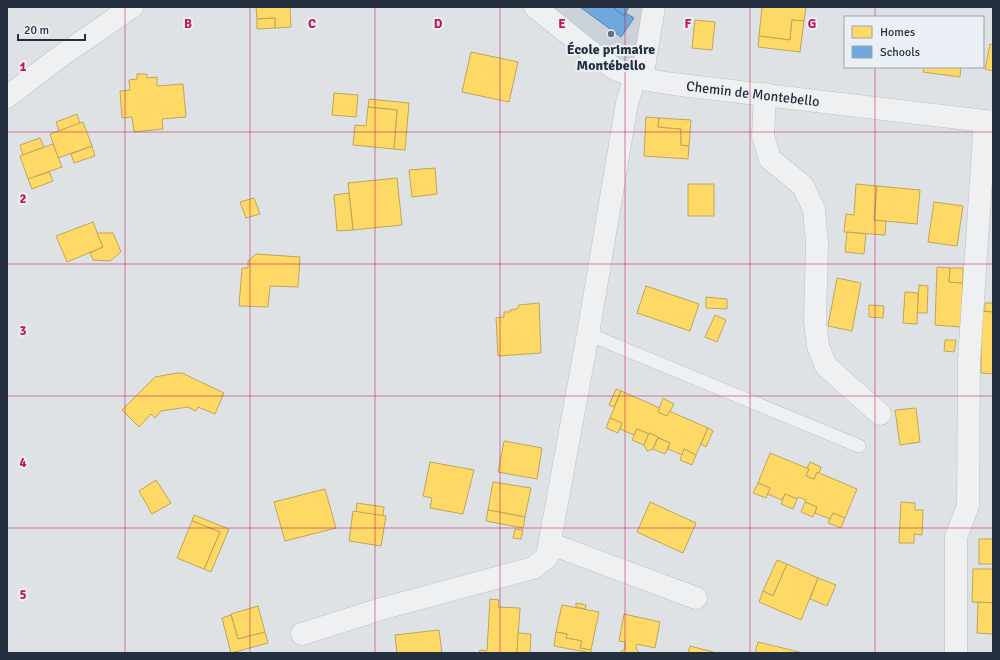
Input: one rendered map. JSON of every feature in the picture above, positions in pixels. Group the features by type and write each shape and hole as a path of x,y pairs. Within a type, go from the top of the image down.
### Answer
{"street":[{"path":"7,97 58,58 132,7"},
{"name":"Chemin de Montebello","path":"535,7 601,60 617,70 638,78 673,84 989,121"},
{"path":"302,634 381,609 533,568 547,557 551,544 627,103 638,78 654,7"},
{"path":"765,94 763,136 770,160 803,186 814,209 817,243 815,322 818,346 826,366 880,414"},
{"path":"956,653 956,538 968,506 969,360 989,121"},
{"path":"551,544 696,598"}],"lane":[{"path":"588,334 859,446"}],"shaded area":[{"name":"École primaire Montébello","path":"535,7 660,7 646,79"}],"building: Homes":[{"path":"256,7 290,7 291,27 275,28 275,18 257,19"},
{"path":"762,7 806,7 804,21 792,20 790,40 759,36"},
{"path":"275,18 275,28 257,29 257,19"},
{"path":"695,20 715,22 712,50 692,48"},
{"path":"792,20 804,21 800,52 758,47 759,36 790,40"},
{"path":"990,44 993,45 993,71 985,69"},
{"path":"471,52 518,62 509,102 462,92"},
{"path":"924,68 961,68 960,77 923,72"},
{"path":"137,74 147,74 147,78 157,77 157,86 183,84 186,117 162,119 163,129 134,132 132,117 122,118 120,91 130,90 129,80 137,79"},
{"path":"334,93 358,95 356,117 332,115"},
{"path":"369,99 409,103 405,150 394,149 397,110 368,107"},
{"path":"368,107 397,110 394,149 353,145 355,125 366,126"},
{"path":"77,114 80,124 59,131 56,122"},
{"path":"646,117 659,118 658,127 681,129 681,145 689,146 688,159 644,156"},
{"path":"659,118 691,120 689,146 681,145 681,129 658,127"},
{"path":"83,122 92,146 58,158 50,134"},
{"path":"40,138 44,147 23,155 20,145"},
{"path":"53,144 62,167 28,179 20,156"},
{"path":"92,146 95,156 74,163 71,154"},
{"path":"435,168 437,194 412,197 409,170"},
{"path":"49,172 53,181 32,189 28,179"},
{"path":"397,178 402,225 353,230 348,183"},
{"path":"688,184 714,184 714,216 688,216"},
{"path":"856,184 877,186 874,220 886,221 885,235 844,232 846,214 854,215"},
{"path":"877,186 920,190 917,224 874,220"},
{"path":"349,193 353,230 337,231 334,195"},
{"path":"254,198 260,214 246,218 240,202"},
{"path":"934,202 963,206 957,246 928,242"},
{"path":"93,222 103,247 67,262 56,236"},
{"path":"847,232 866,234 864,254 845,252"},
{"path":"97,233 113,233 121,252 110,261 93,260 90,253 103,247"},
{"path":"256,254 300,257 298,287 270,286 268,307 239,306 242,268 248,268 248,261"},
{"path":"937,267 950,268 949,282 963,283 961,327 935,325"},
{"path":"950,268 963,268 963,283 949,282"},
{"path":"837,278 861,283 852,331 828,326"},
{"path":"919,285 928,286 927,313 917,313"},
{"path":"646,286 699,304 690,331 637,313"},
{"path":"905,292 918,293 917,324 903,323"},
{"path":"706,297 727,299 727,309 706,308"},
{"path":"539,303 541,353 498,356 496,318 504,317 504,312 510,312 510,310 517,309 519,305"},
{"path":"985,303 993,303 993,312 985,311"},
{"path":"869,305 884,306 883,318 869,317"},
{"path":"978,311 993,312 993,374 981,373 981,336"},
{"path":"715,315 726,320 717,342 705,337"},
{"path":"945,340 956,340 954,352 944,351"},
{"path":"182,373 224,393 215,414 198,407 196,411 188,407 161,411 155,418 151,414 139,427 122,410 155,377"},
{"path":"616,389 621,391 614,407 609,405"},
{"path":"621,391 660,408 658,412 667,416 669,411 708,428 696,455 684,449 682,455 668,449 670,443 649,433 637,429 634,435 620,429 622,423 610,418"},
{"path":"663,398 674,404 667,416 658,412"},
{"path":"916,408 920,442 900,445 895,410"},
{"path":"610,418 622,423 618,433 606,428"},
{"path":"708,428 713,431 706,447 701,444"},
{"path":"637,429 649,434 644,445 632,440"},
{"path":"649,433 658,437 653,449 647,451 644,445"},
{"path":"658,438 670,443 665,454 653,449"},
{"path":"504,441 542,448 537,479 498,472"},
{"path":"684,449 696,455 692,465 680,460"},
{"path":"770,453 809,469 806,476 814,479 817,472 857,489 845,518 833,513 830,519 815,513 817,507 798,497 797,499 785,494 782,500 767,494 770,488 758,483"},
{"path":"430,462 474,470 463,514 430,508 432,498 423,496"},
{"path":"810,462 821,467 819,473 817,472 814,479 806,476 809,469 807,468"},
{"path":"156,480 171,503 152,514 139,491"},
{"path":"493,482 531,488 525,517 488,510"},
{"path":"758,483 770,488 766,498 753,493"},
{"path":"325,489 336,528 285,541 274,502"},
{"path":"785,494 797,499 793,509 781,504"},
{"path":"650,502 696,523 683,553 637,532"},
{"path":"805,502 817,507 813,517 801,512"},
{"path":"901,502 915,503 915,510 923,510 922,535 914,534 914,543 899,543"},
{"path":"357,503 384,507 383,516 356,512"},
{"path":"488,510 525,517 523,528 486,521"},
{"path":"353,511 386,516 381,546 349,541"},
{"path":"833,513 845,518 841,528 828,523"},
{"path":"194,515 229,529 211,572 204,569 220,532 192,521"},
{"path":"192,521 220,532 204,569 177,558"},
{"path":"515,529 523,530 521,539 513,538"},
{"path":"979,539 993,539 993,564 979,564"},
{"path":"777,560 787,564 773,596 763,591"},
{"path":"787,564 818,578 801,620 759,602 763,591 773,596"},
{"path":"973,569 993,569 993,603 972,602"},
{"path":"818,578 836,585 827,606 810,599"},
{"path":"490,599 499,600 498,607 520,608 517,653 479,653 480,650 487,651"},
{"path":"978,602 993,603 993,634 977,633"},
{"path":"576,603 586,605 585,609 576,607"},
{"path":"562,605 599,612 591,650 580,648 582,641 566,638 567,634 556,632"},
{"path":"258,606 265,632 238,639 231,614"},
{"path":"624,614 660,622 655,648 637,644 636,648 639,653 619,653 625,649 625,642 619,641"},
{"path":"231,615 238,639 265,632 268,643 231,653 222,618"},
{"path":"439,630 442,653 397,653 395,635"},
{"path":"556,632 567,634 566,638 582,641 580,648 591,650 591,653 554,646"},
{"path":"518,633 531,634 530,653 517,653"},
{"path":"758,642 803,653 755,653"},
{"path":"690,646 717,653 688,653"}],"building: Schools":[{"path":"580,7 613,7 624,16 626,13 634,18 621,37"},
{"path":"616,7 629,7 624,16 615,9"}],"place":[{"name":"École primaire Montébello","path":"611,34"}]}
